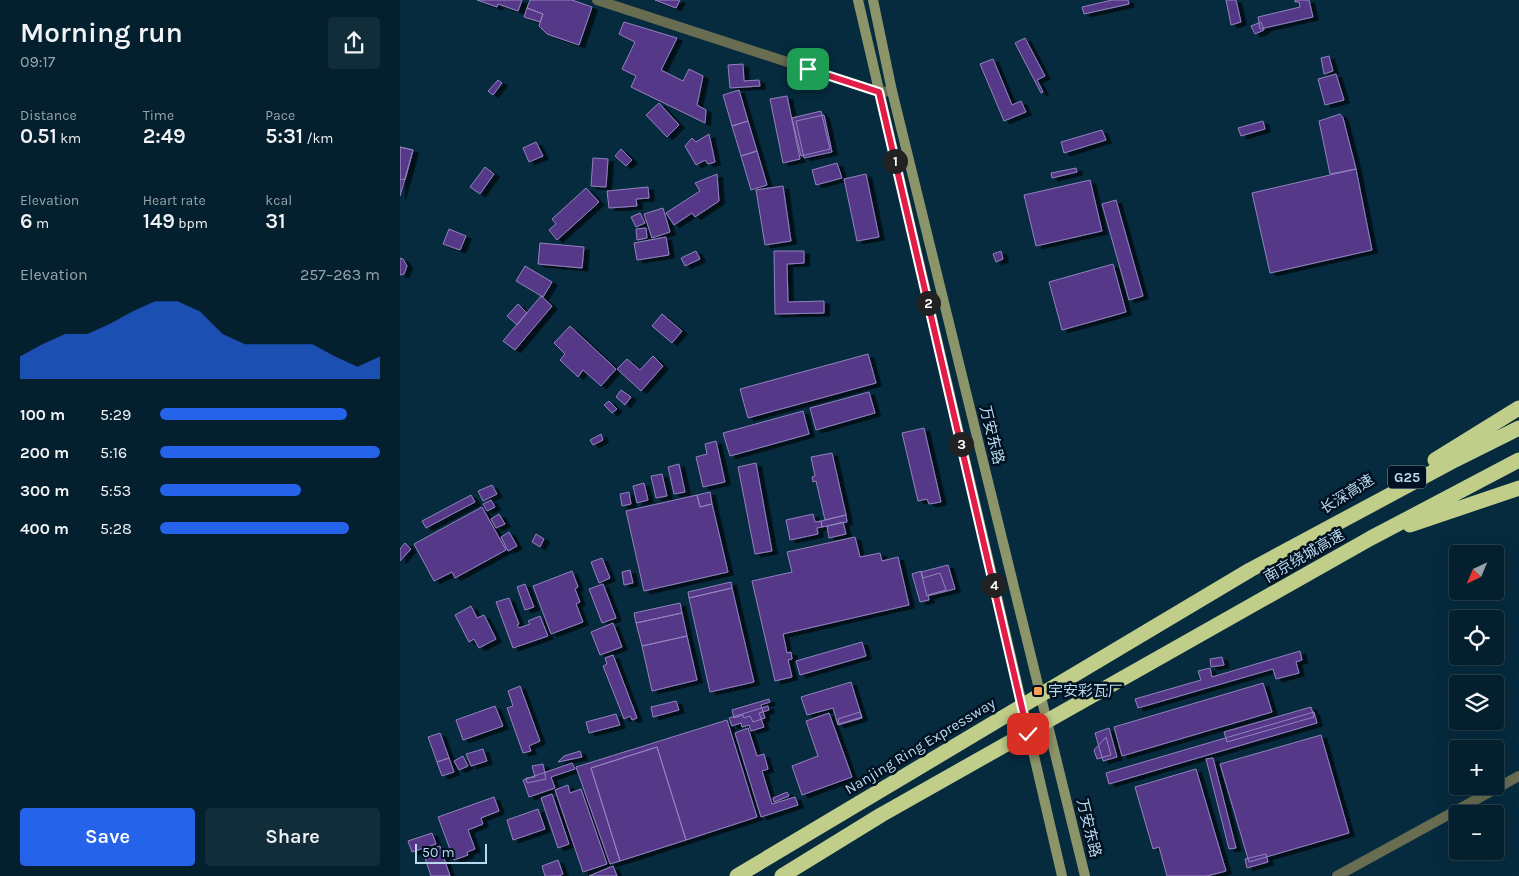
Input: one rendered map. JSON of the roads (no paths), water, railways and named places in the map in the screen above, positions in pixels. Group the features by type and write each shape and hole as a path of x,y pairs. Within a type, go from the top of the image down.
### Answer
{"highway":[{"name":"长深高速","path":"1295,546 1519,408"},
{"path":"1295,546 1455,460 1519,428"},
{"path":"1371,538 1519,460"},
{"path":"1371,538 1519,488"},
{"name":"南京绕城高速","path":"782,876 889,810 1371,538"},
{"name":"南京绕城高速","path":"1250,570 1295,546"},
{"name":"Nanjing Ring Expressway","path":"737,876 1250,570"}],"main road":[{"path":"858,0 1062,876"},
{"name":"万安东路","path":"873,0 892,91 1085,876"}],"street":[{"path":"597,0 879,92 892,91"},
{"path":"1337,876 1519,776"}],"place":[{"name":"宇安彩瓦厂","path":"1038,691"}]}
